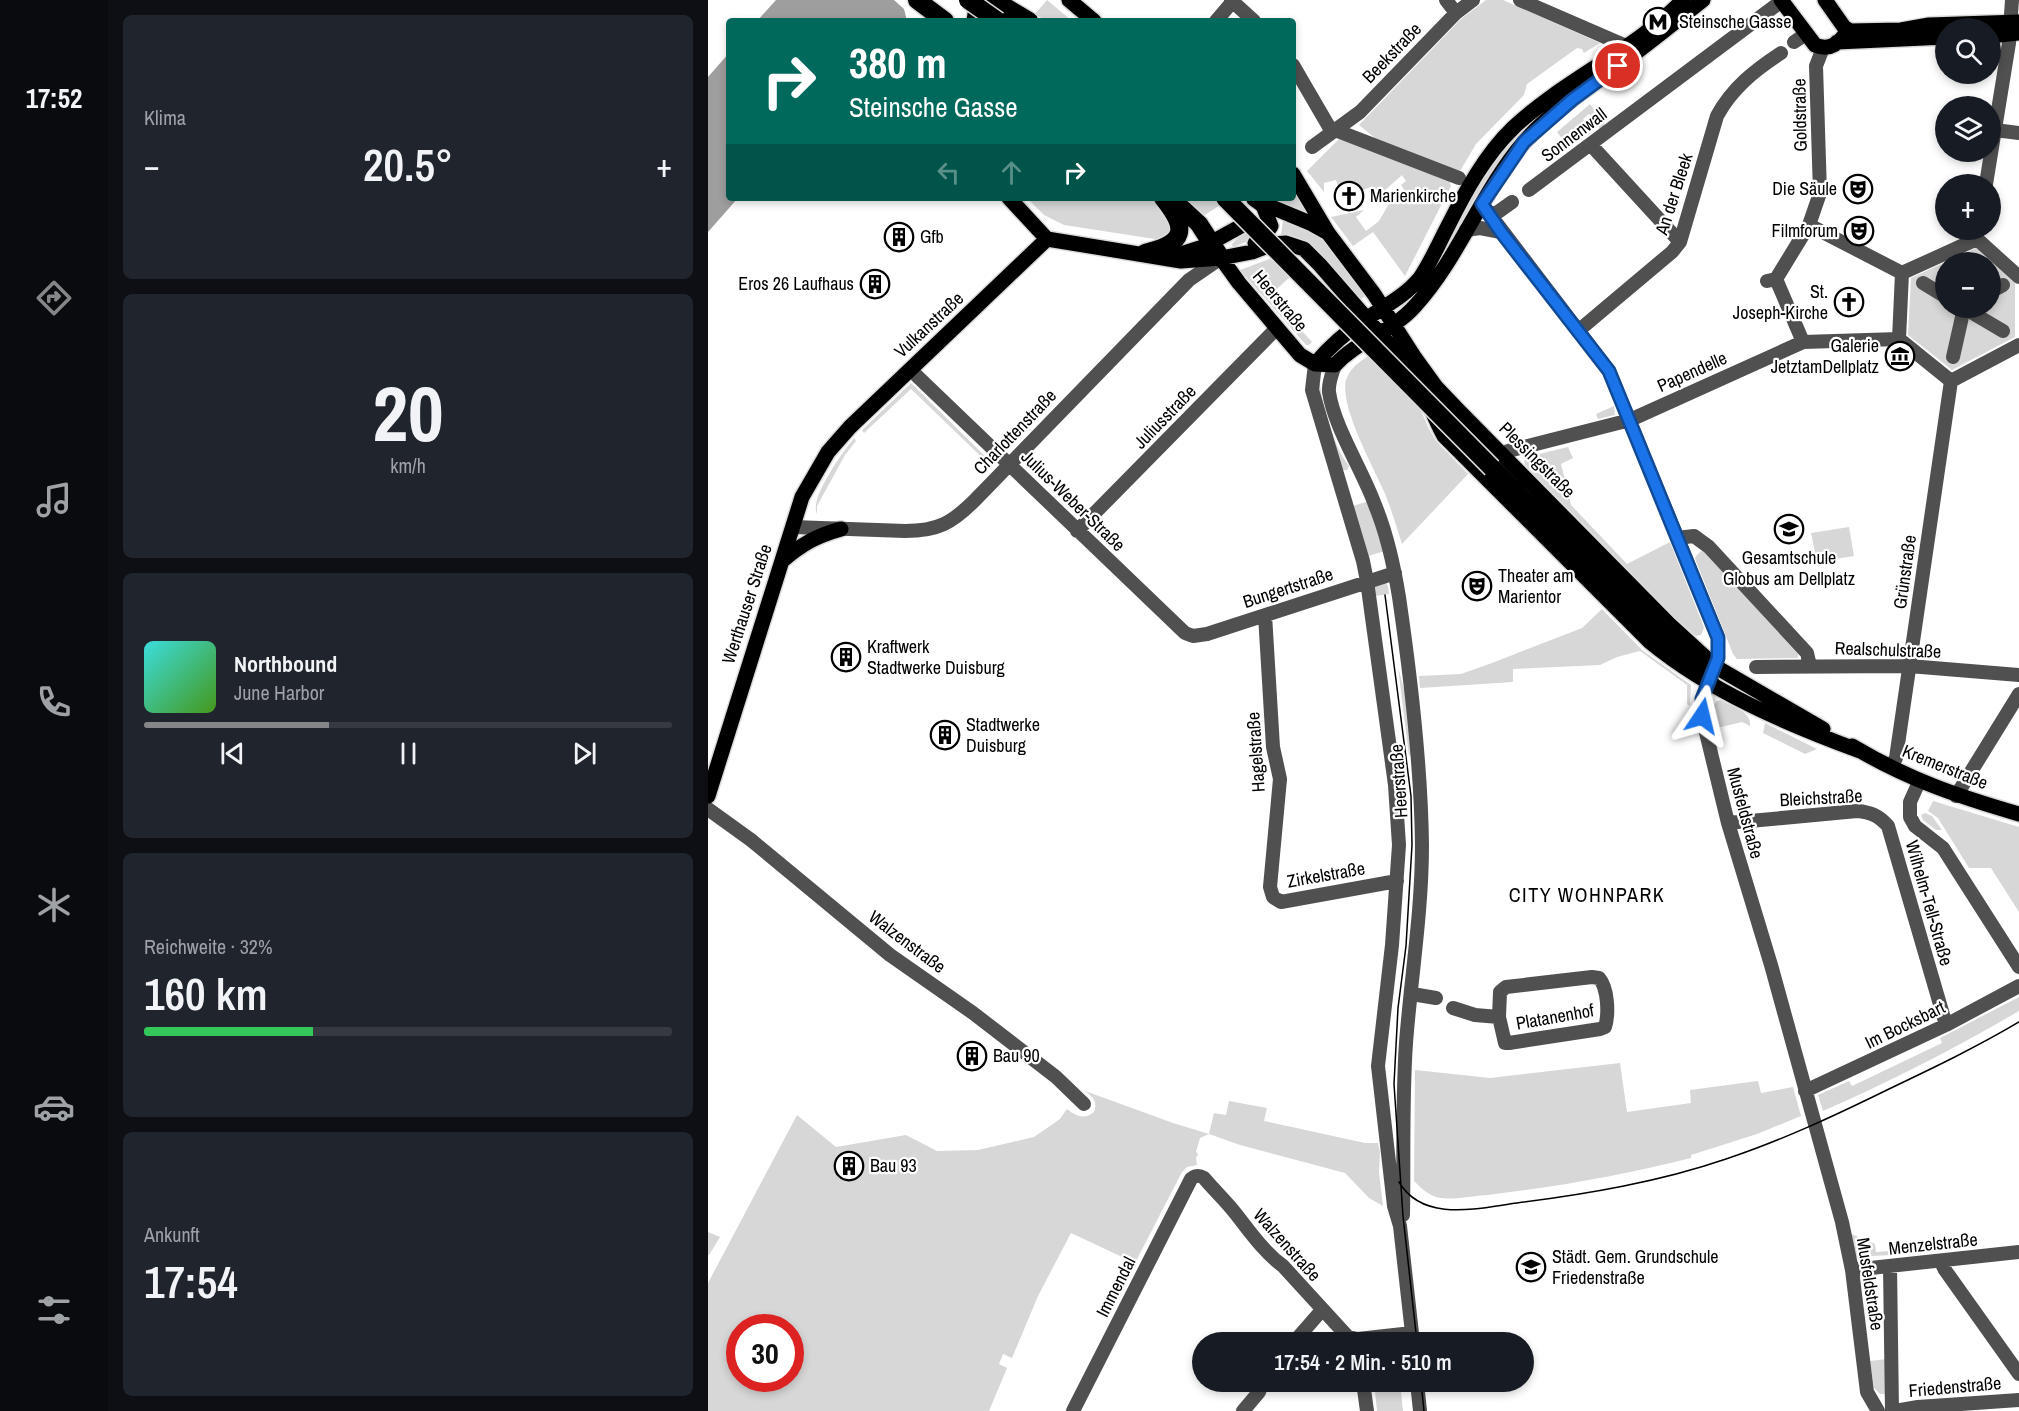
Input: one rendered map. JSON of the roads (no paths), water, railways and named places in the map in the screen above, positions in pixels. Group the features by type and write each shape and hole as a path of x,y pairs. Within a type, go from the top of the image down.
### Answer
{"highway":[{"path":"917,0 941,18"},
{"path":"968,0 994,18"},
{"path":"994,0 1024,18"},
{"path":"1145,253 1166,247 1176,240 1179,234 1178,220 1165,201"},
{"path":"1174,201 1196,220 1224,251"},
{"name":"Plessingstraße","path":"1228,201 1497,461 1654,629 1683,654 1713,675"}],"main road":[{"path":"974,18 977,0"},
{"path":"1069,0 1090,18"},
{"path":"1315,364 1330,346 1366,318 1400,297 1420,277 1478,171 1512,129 1545,102 1653,27 1683,0"},
{"path":"1315,364 1335,366 1343,356 1395,324 1411,310 1432,285 1466,230 1485,209 1524,142 1572,100 1659,36 1703,0"},
{"path":"1782,0 1800,38 1815,45 1935,39"},
{"path":"1825,0 1847,29"},
{"path":"1847,29 1901,30 1929,25 2014,28"},
{"path":"1830,45 1843,38 1847,29"},
{"name":"Plessingstraße","path":"1296,179 1329,233 1384,307 1436,387 1497,461 1669,624 1713,675"},
{"path":"1012,201 1047,239 1145,253 1184,254 1197,250 1224,251 1286,243 1304,249 1418,378 1444,436 1646,638 1676,663 1713,675"},
{"path":"1224,251 1261,201"},
{"path":"1224,251 1265,235 1271,226 1262,201"},
{"path":"1263,201 1274,212 1279,225 1273,244"},
{"name":"Plessingstraße","path":"1264,201 1329,233"},
{"name":"Vulkanstraße","path":"792,527 802,497 813,477 828,452 850,427 1047,239"},
{"name":"Heerstraße","path":"1224,251 1239,283 1300,355 1315,364"},
{"name":"Werthauser Straße","path":"708,796 792,527"},
{"path":"782,561 800,546 819,536 841,529"},
{"name":"Kremerstraße","path":"1713,675 1789,723 1860,751 1919,782 1956,796 2019,814"}],"street":[{"path":"1218,18 1233,0 1251,18"},
{"path":"1446,0 1456,13"},
{"name":"Beekstraße","path":"1312,147 1360,112 1456,13 1473,0"},
{"path":"1520,0 1626,46"},
{"name":"Sonnenwall","path":"1529,190 1591,146 1782,0"},
{"path":"2001,98 2014,28 2012,0"},
{"name":"Goldstraße","path":"1803,342 1772,280 1809,225 1820,193 1816,66 1830,45"},
{"name":"An der Bleek","path":"1578,331 1672,252 1680,242 1717,116 1725,101 1754,71 1781,52"},
{"path":"1296,70 1334,131 1459,178"},
{"path":"2001,131 2019,133"},
{"path":"1591,146 1680,242"},
{"path":"1485,209 1498,212 1512,202"},
{"name":"Musfeldstraße","path":"1485,209 1609,371 1718,638 1713,675 1702,699 1702,716 1728,823 1771,965 1842,1222 1852,1270 1868,1392 1878,1411"},
{"path":"1809,225 1902,273"},
{"path":"1466,230 1480,228 1501,232"},
{"path":"1902,273 1966,240"},
{"path":"1984,240 2019,277"},
{"name":"Charlottenstraße","path":"792,527 914,531 942,526 961,514 1189,280 1224,251"},
{"path":"1902,273 1899,339 1951,381 2019,345"},
{"path":"1923,284 1935,291"},
{"path":"1953,357 1962,318"},
{"path":"1981,318 2003,331"},
{"name":"Juliusstraße","path":"1077,531 1277,328"},
{"name":"Papendelle","path":"1497,461 1508,451 1630,420 1803,342 1899,339"},
{"name":"Heerstraße","path":"1315,364 1312,390 1364,561 1395,785 1399,845 1397,880 1378,1066 1394,1206 1400,1226 1411,1332"},
{"name":"Heerstraße","path":"1335,366 1330,380 1329,393 1337,418 1382,523 1395,573 1412,695 1420,794 1420,884 1405,1068 1403,1207 1400,1226"},
{"name":"Julius-Weber-Straße","path":"917,376 1185,633 1193,636"},
{"name":"Grünstraße","path":"1891,767 1896,758 1951,381"},
{"path":"1677,538 1694,536 1709,547 1807,653 1810,666"},
{"name":"Bungertstraße","path":"1193,636 1207,634 1395,573"},
{"name":"Hagelstraße","path":"1265,615 1273,747 1280,779 1270,887"},
{"name":"Realschulstraße","path":"1756,667 1909,666 2019,675"},
{"path":"1956,796 2019,694"},
{"path":"1919,782 1910,802 1910,817 1915,826 1943,848 2019,967"},
{"name":"Walzenstraße","path":"708,809 751,840 890,956 973,1013 1056,1077 1084,1104"},
{"name":"Bleichstraße","path":"1728,823 1857,811 1868,812 1881,818 1888,826"},
{"path":"1888,826 1910,817"},
{"name":"Wilhelm-Tell-Straße","path":"1888,826 1946,1025"},
{"name":"Zirkelstraße","path":"1270,887 1273,897 1281,902 1397,880"},
{"name":"Platanenhof","path":"1592,977 1599,978 1604,986 1607,1020 1605,1027 1600,1029 1505,1043 1499,1017 1500,992 1506,987 1592,977"},
{"name":"Im Bocksbart","path":"1805,1092 1946,1025 2019,986"},
{"path":"1412,994 1436,998"},
{"name":"Platanenhof","path":"1453,1008 1475,1015 1499,1017"},
{"name":"Walzenstraße","path":"1191,1179 1199,1176 1204,1178 1274,1259 1343,1332"},
{"name":"Immendal","path":"1073,1411 1191,1179"},
{"name":"Menzelstraße","path":"1852,1270 2019,1252"},
{"path":"1941,1262 1944,1270 2019,1374"},
{"path":"1890,1266 1893,1411"},
{"path":"1303,1332 1322,1310"},
{"path":"1243,1411 1259,1392"},
{"path":"1364,1392 1367,1411"},
{"path":"1418,1392 1420,1411"},
{"name":"Friedenstraße","path":"1893,1411 1918,1407 2019,1400"}],"tram line":[{"path":"1385,595 1411,796 1412,845 1394,1084 1403,1216 1416,1332"},
{"path":"1399,1182 1409,1195 1422,1203 1453,1210 1543,1199 1649,1181 1747,1152 1809,1127 1938,1065 2019,1022"},
{"path":"1422,1392 1424,1411"}],"place":[{"name":"Steinsche Gasse","path":"1658,22"},
{"name":"Die Säule","path":"1858,189"},
{"name":"Marienkirche","path":"1349,196"},
{"name":"Filmforum","path":"1859,231"},
{"name":"Gfb","path":"899,237"},
{"name":"Eros 26 Laufhaus","path":"875,284"},
{"name":"St. Joseph-Kirche","path":"1849,302"},
{"name":"Galerie JetztamDellplatz","path":"1900,356"},
{"name":"Gesamtschule Globus am Dellplatz","path":"1789,529"},
{"name":"Theater am Marientor","path":"1477,586"},
{"name":"Kraftwerk Stadtwerke Duisburg","path":"846,657"},
{"name":"Stadtwerke Duisburg","path":"945,735"},
{"name":"Bau 90","path":"972,1056"},
{"name":"Bau 93","path":"849,1166"},
{"name":"Städt. Gem. Grundschule Friedenstraße","path":"1531,1267"}],"district":[{"name":"CITY WOHNPARK","path":"1587,895"}]}
